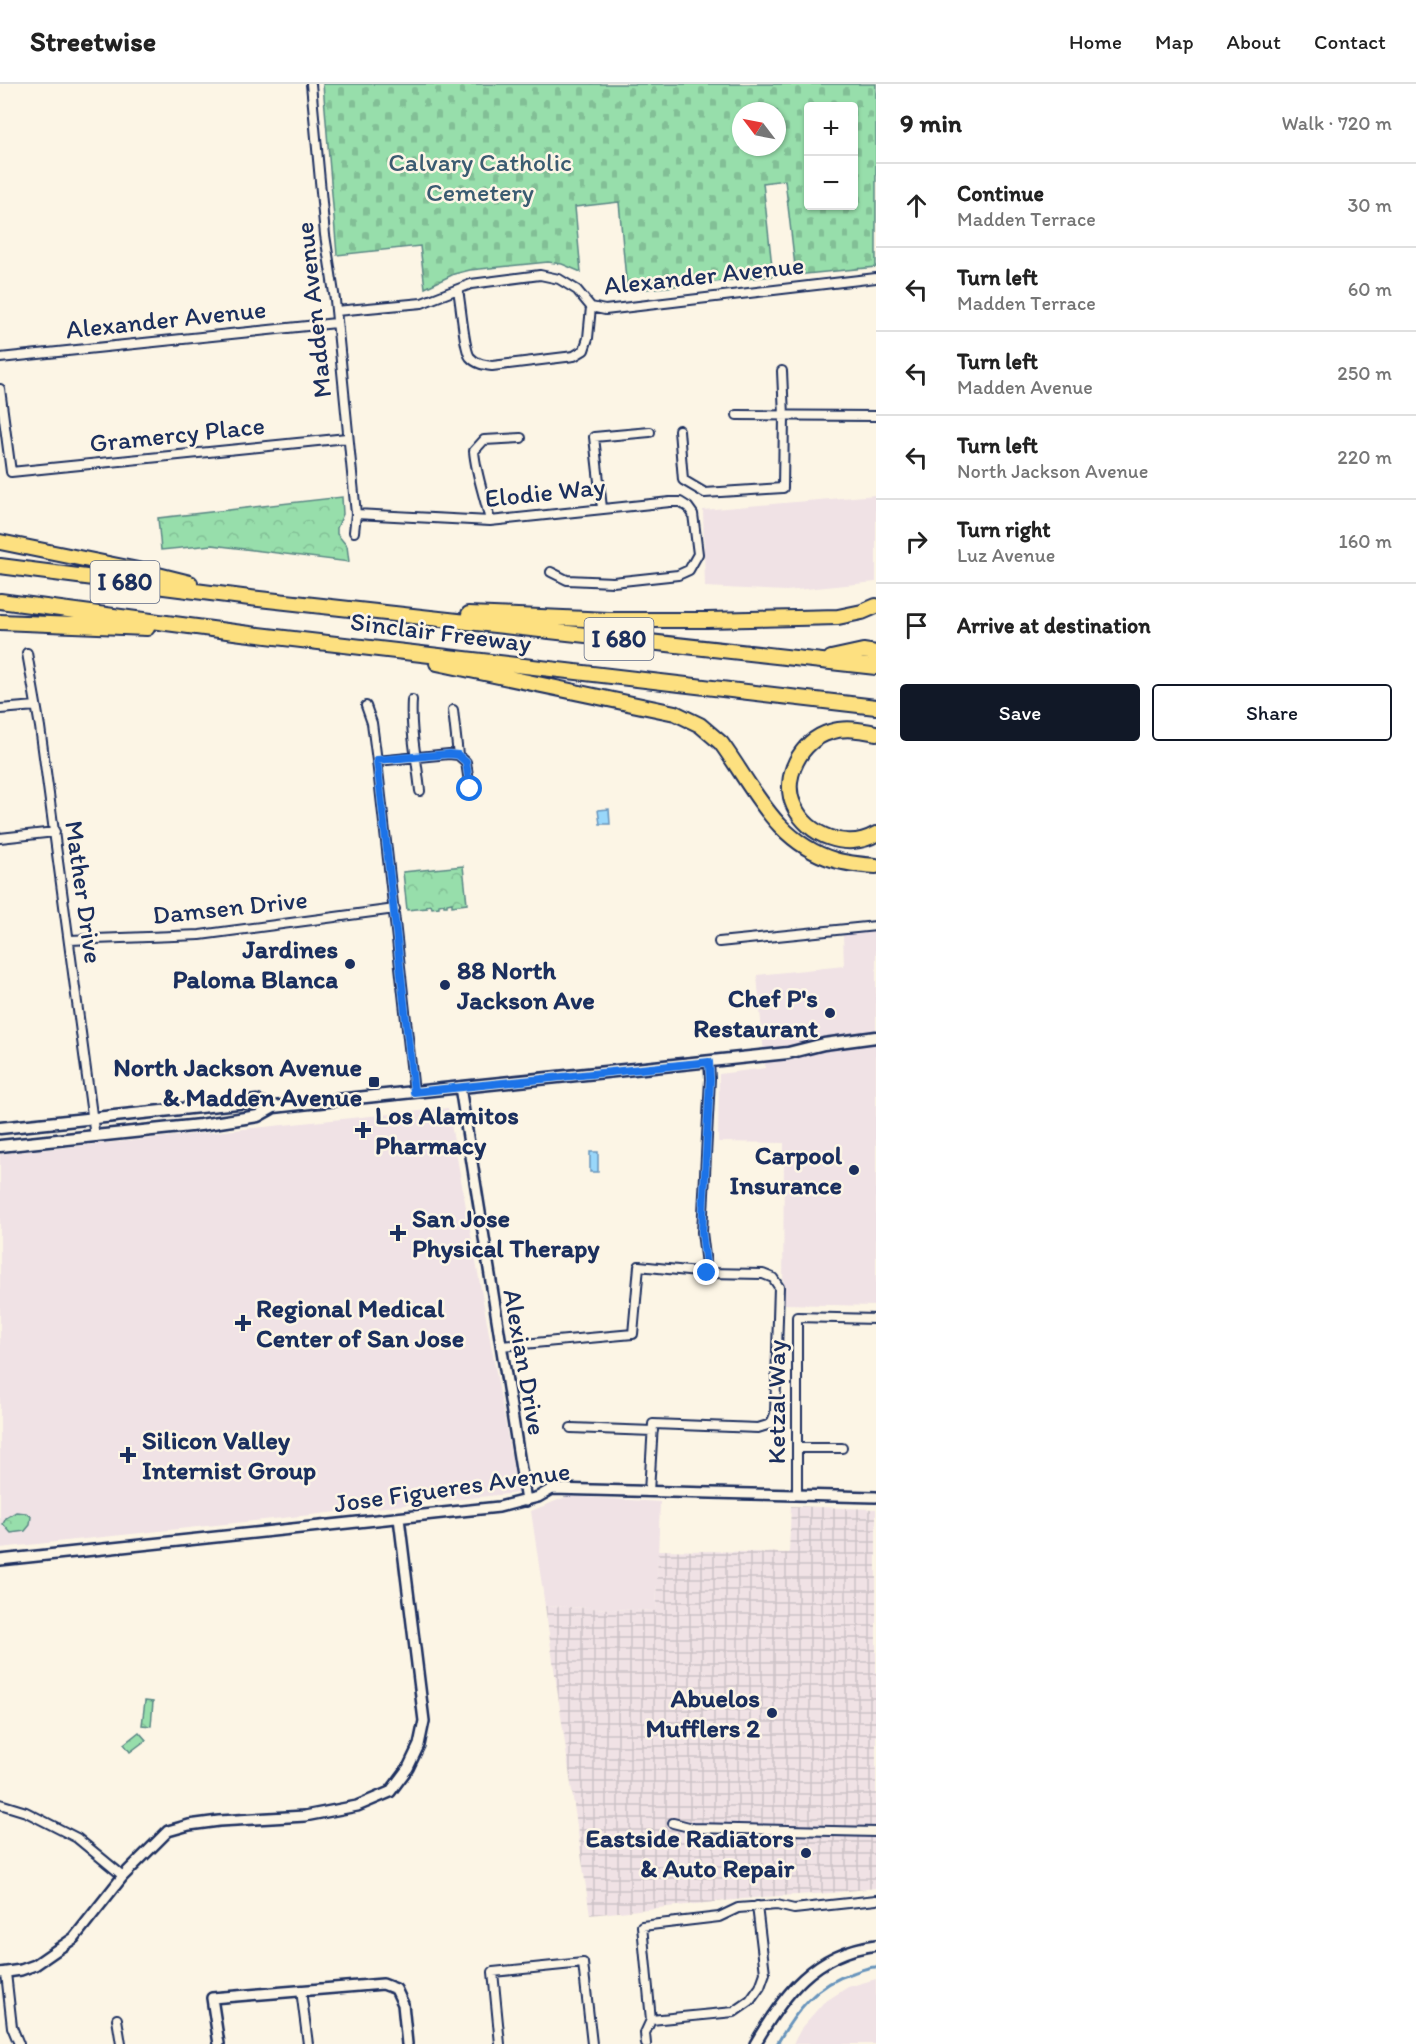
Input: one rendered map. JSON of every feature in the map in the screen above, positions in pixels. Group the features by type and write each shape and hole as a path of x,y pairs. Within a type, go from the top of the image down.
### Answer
{"highway":[{"path":"0,542 138,570 250,598"},
{"name":"Sinclair Freeway","path":"0,566 250,598 876,667"},
{"name":"Sinclair Freeway","path":"0,601 242,633 876,707"},
{"path":"362,610 657,621 825,618 851,615 876,606"},
{"path":"0,622 242,633"},
{"path":"340,644 648,706 688,718 721,742 769,815 795,840 815,853 836,861 876,866"},
{"path":"818,661 863,651 876,653"},
{"path":"853,704 876,717"},
{"path":"876,733 845,729 820,736 797,759 790,788 794,805 806,823 818,832 839,841 850,842 860,841 876,834"}],"main road":[{"path":"0,1146 200,1125 258,1116 274,1107 788,1053 824,1044 876,1037"},
{"path":"0,1128 257,1101 274,1107"}],"street":[{"name":"Madden Avenue","path":"311,84 356,514 354,532"},
{"name":"Alexander Avenue","path":"336,311 422,303 471,284 540,275 559,279 577,290 591,307 605,309 876,278"},
{"path":"458,290 466,345 470,357 481,365 492,366 574,356 584,350 588,338 591,307"},
{"name":"Alexander Avenue","path":"0,358 336,323"},
{"path":"680,430 683,480 705,493 783,488 782,370"},
{"name":"Gramercy Place","path":"0,389 11,472 347,438"},
{"path":"737,415 876,416"},
{"path":"602,508 594,437 650,432"},
{"path":"490,520 482,483 475,468 474,451 484,440 521,438"},
{"name":"Elodie Way","path":"356,514 490,520 680,502 693,514 698,555 689,570 678,575 613,582 567,580 551,572"},
{"name":"Mather Drive","path":"27,653 55,832 95,1137"},
{"path":"412,700 410,720 420,790"},
{"path":"0,709 36,706"},
{"path":"366,706 372,723 377,760 414,1092"},
{"path":"453,710 458,755"},
{"path":"377,760 458,755 466,762 470,789"},
{"path":"0,838 55,832"},
{"name":"Damsen Drive","path":"69,940 200,935 395,909"},
{"path":"718,942 876,926"},
{"path":"707,1273 702,1232 709,1062"},
{"name":"Alexian Drive","path":"460,1087 526,1501"},
{"path":"501,1346 633,1334 639,1266 707,1273 763,1274 773,1278 779,1287 775,1414 771,1424 758,1428 653,1424 649,1492"},
{"name":"Ketzal Way","path":"797,1495 797,1317 876,1318"},
{"path":"571,1428 652,1431"},
{"path":"798,1448 842,1448"},
{"name":"Jose Figueres Avenue","path":"0,1560 498,1507 538,1497 552,1489 876,1497"},
{"path":"19,2044 12,2027 3,1973 35,1965 74,1938 123,1876 168,1831 189,1825 219,1821 305,1816 357,1806 390,1792 408,1768 419,1745 424,1721 399,1518"},
{"path":"0,1803 26,1812 77,1838 123,1876"},
{"path":"673,1823 693,1828 876,1832"},
{"path":"646,2044 645,2033 651,2020 642,1926 718,1917 738,1908 757,1905 777,1905 794,1909 876,1900"},
{"path":"651,2020 734,2012 750,2001 760,1987 765,1973 757,1905"},
{"path":"754,2044 780,2002 806,1975 828,1960 861,1947 876,1945"},
{"path":"500,2044 493,1972 584,1964 592,2044"},
{"path":"219,2044 212,1998 383,1984 396,1989 403,2004 408,2044"},
{"path":"301,1989 308,2044"},
{"path":"117,2019 122,2044"}],"shaded area":[{"path":"876,495 876,582 786,591 705,587 703,510"},
{"path":"876,931 876,1306 783,1304 784,1143 718,1142 719,1074 765,1068 757,975 844,966 843,935"},
{"name":"Regional Medical Center of San Jose","path":"448,1108 518,1493 0,1548 0,1154"},
{"path":"568,1496 660,1502 656,1611 545,1606 531,1511"},
{"path":"791,1506 876,1509 876,1888 590,1915 545,1606 656,1611 658,1550 789,1553"},
{"path":"876,1979 876,2044 793,2044 802,2027 823,2003 848,1987"}],"green space":[{"name":"Calvary Catholic Cemetery","path":"323,84 876,84 876,267 796,275 785,180 763,183 773,276 627,291 619,202 575,207 581,272 562,264 548,262 470,270 454,274 425,288 420,246 337,255"},
{"path":"342,497 343,514 337,534 347,546 349,562 212,545 161,550 158,518"},
{"path":"463,866 467,904 452,906 452,903 432,908 431,905 426,906 427,908 407,910 403,872"},
{"path":"16,1512 31,1516 30,1525 25,1531 11,1533 3,1524 6,1518"},
{"path":"145,1701 153,1702 151,1726 142,1725"},
{"path":"139,1732 146,1740 130,1752 124,1744"}],"water":[{"path":"609,809 610,824 600,824 598,810"},
{"path":"590,1152 598,1152 598,1172 590,1172"}],"waterway":[{"path":"777,2044 808,2000 828,1984 864,1969 876,1967"}],"place":[{"name":"Jardines Paloma Blanca","path":"350,964"},
{"name":"88 North Jackson Ave","path":"445,985"},
{"name":"Chef P's Restaurant","path":"830,1013"},
{"name":"North Jackson Avenue & Madden Avenue","path":"374,1082"},
{"name":"Los Alamitos Pharmacy","path":"363,1130"},
{"name":"Carpool Insurance","path":"854,1170"},
{"name":"San Jose Physical Therapy","path":"398,1233"},
{"name":"Regional Medical Center of San Jose","path":"243,1323"},
{"name":"Silicon Valley Internist Group","path":"128,1455"},
{"name":"Abuelos Mufflers 2","path":"772,1713"},
{"name":"Eastside Radiators & Auto Repair","path":"806,1853"}],"route":[{"path":"470,789 466,762 458,755 377,760 414,1092 709,1062 702,1232 707,1273"}]}
